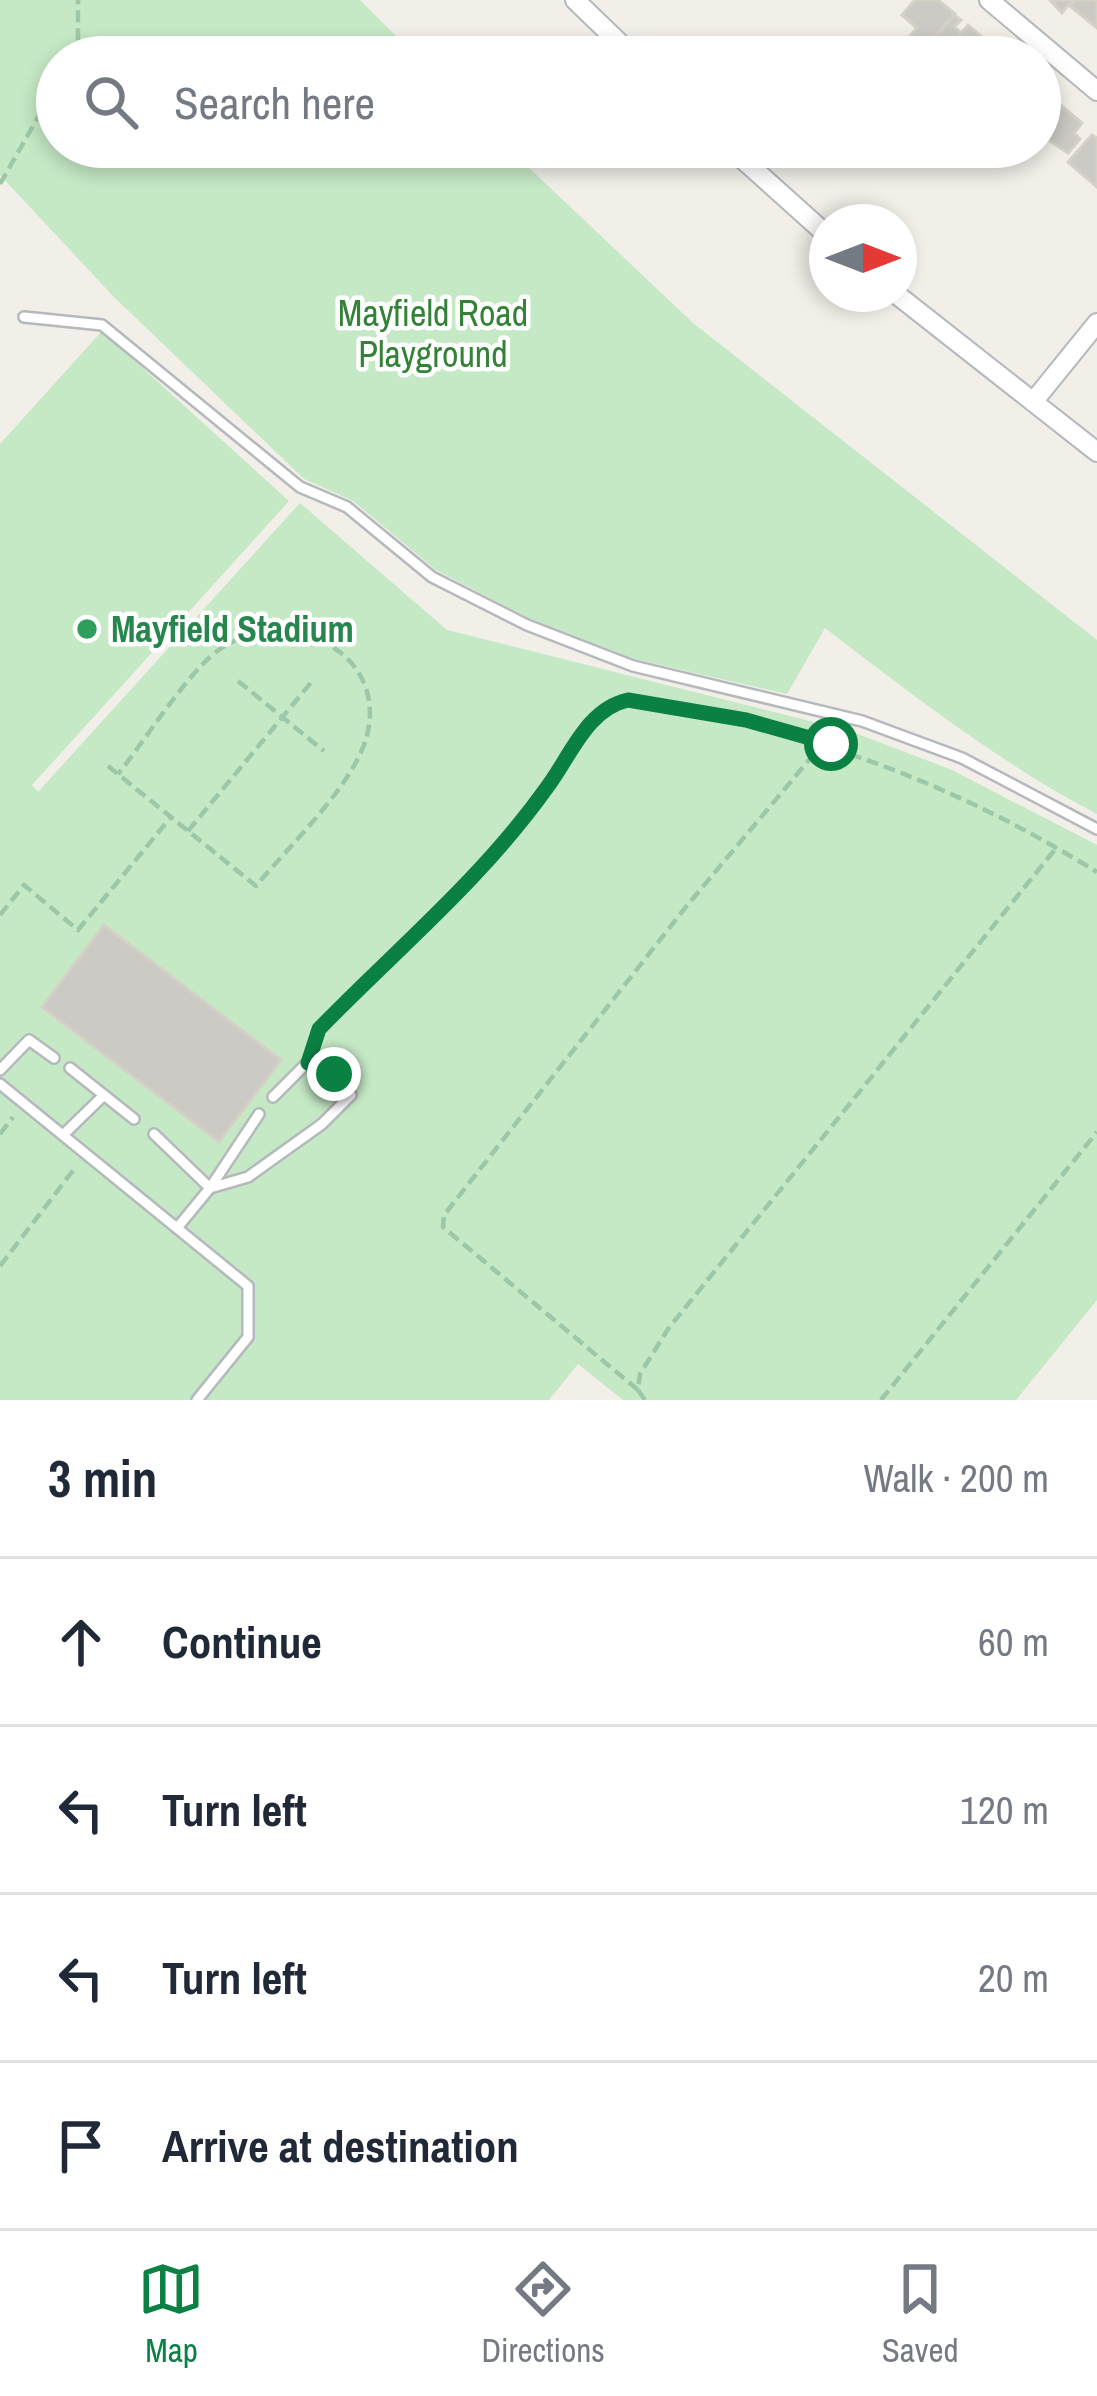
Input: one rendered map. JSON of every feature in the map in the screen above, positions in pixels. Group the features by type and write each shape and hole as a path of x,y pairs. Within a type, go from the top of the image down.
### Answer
{"street":[{"path":"575,0 612,36"},
{"path":"988,0 1031,36"},
{"path":"1061,61 1097,91"},
{"path":"753,168 809,219"},
{"path":"917,311 1097,452"},
{"path":"1033,402 1097,323"}],"lane":[{"path":"24,317 102,325 300,487 347,507 432,577 527,626 633,666 862,721 962,758 1097,829"},
{"path":"0,1070 29,1040 54,1058"},
{"path":"210,1187 248,1177 351,1095 334,1074 308,1063 273,1097"},
{"path":"70,1068 134,1118"},
{"path":"0,1084 248,1286 248,1337 197,1400"},
{"path":"63,1135 104,1095"},
{"path":"177,1228 259,1114"},
{"path":"154,1134 210,1187"}],"path":[{"path":"78,0 78,36"},
{"path":"0,184 36,121"},
{"path":"108,766 256,886 354,766 367,735 364,680 351,659 305,632 272,630 239,639 214,653 118,774"},
{"path":"188,830 314,679"},
{"path":"238,682 323,751"},
{"path":"308,1063 319,1029 501,852 591,722 611,704 628,700 746,720 824,742 996,814 1097,872"},
{"path":"645,1400 443,1227 444,1215 685,908 824,742"},
{"path":"0,915 24,885 78,930 171,817"},
{"path":"638,1390 640,1375 668,1329 1057,848"},
{"path":"0,1133 23,1103"},
{"path":"881,1400 1097,1132"},
{"path":"0,1266 86,1154"},
{"path":"0,1242 11,1251"}],"green space":[{"name":"Mayfield Road Playground","path":"0,0 360,0 396,36 36,36 36,168 529,168 693,323 1097,640 1097,814 991,750 825,628 787,694 634,659 531,619 436,570 353,501 304,479 114,297 0,175"},
{"path":"102,331 289,501 32,785 38,792 300,503 447,630 850,731 952,770 1097,845 1097,1300 1016,1400 623,1400 578,1364 549,1400 0,1400 0,444"}],"building":[{"path":"915,0 938,0 955,14 935,36 910,36 917,28 902,15"},
{"path":"1050,0 1072,0 1062,13"},
{"path":"1075,0 1097,0 1097,28 1070,6"},
{"path":"954,15 961,20 954,27 961,33 958,36 936,36"},
{"path":"968,25 981,36 959,36"},
{"path":"1061,106 1082,123 1074,133 1080,139 1068,153 1061,148"},
{"path":"1092,135 1097,138 1097,187 1068,162"},
{"path":"104,925 281,1060 219,1142 42,1007"}],"place":[{"name":"Mayfield Stadium","path":"87,629"}],"route":[{"path":"334,1074 308,1063 319,1029 501,852 600,711 628,700 746,720 831,744"}]}
